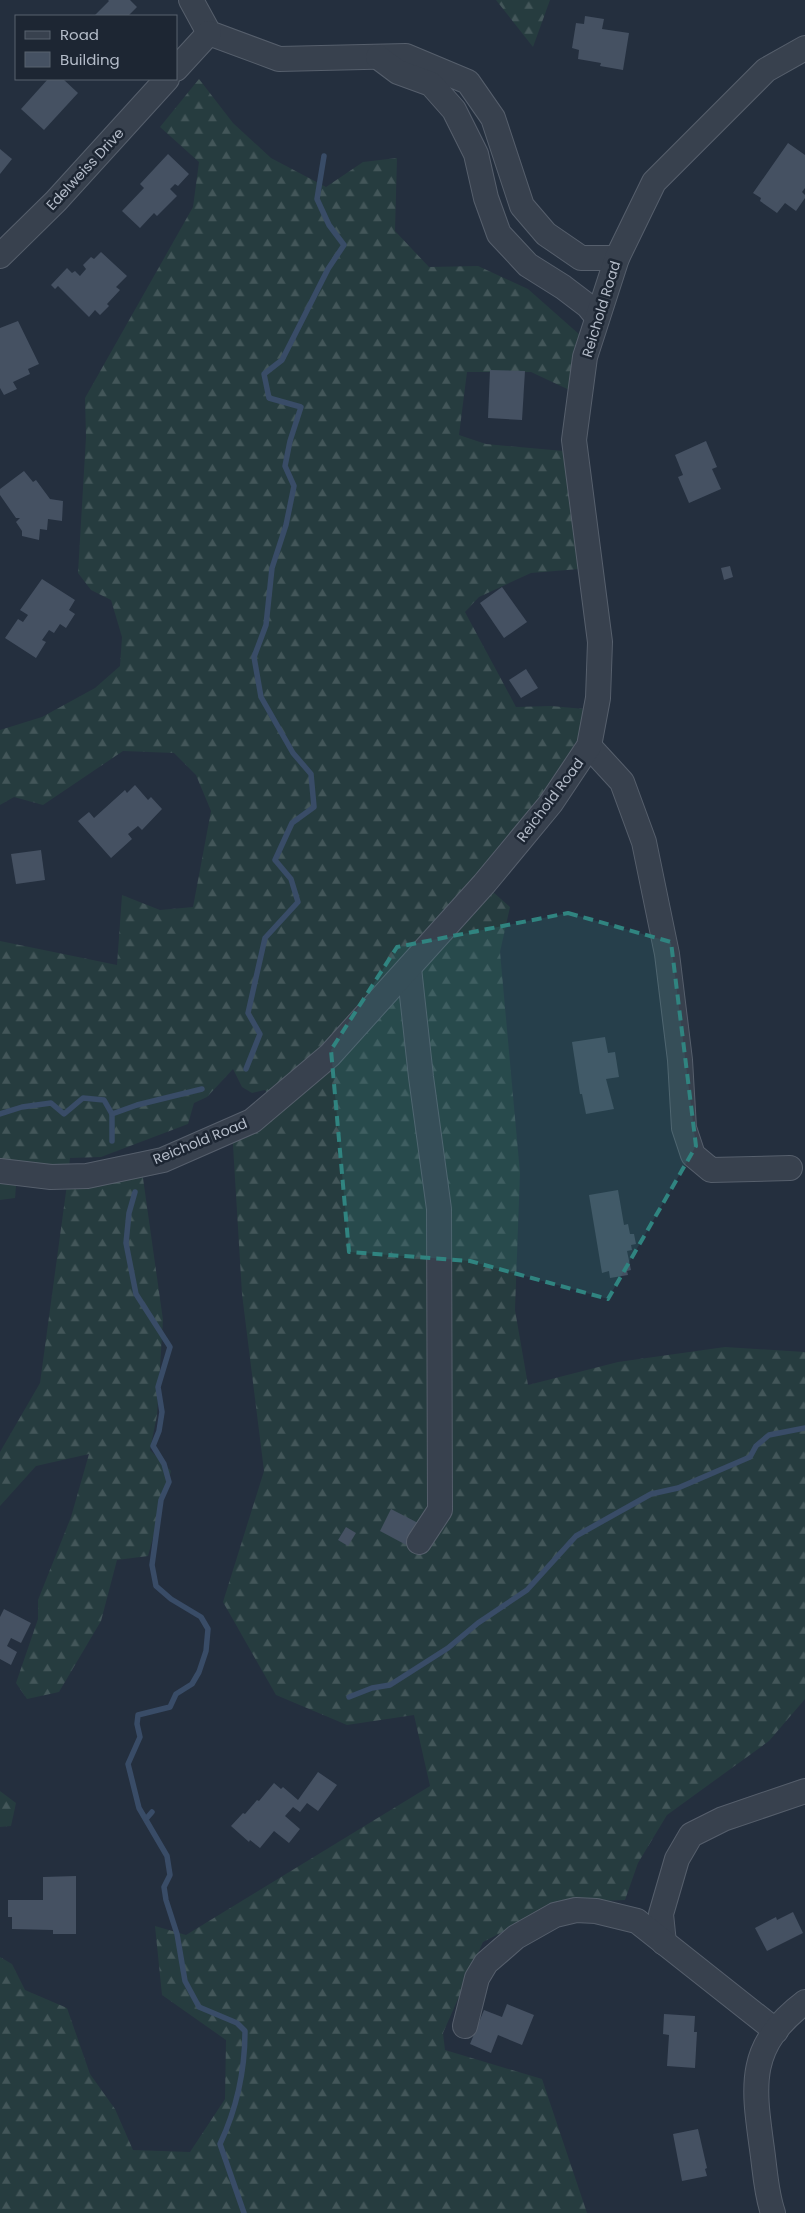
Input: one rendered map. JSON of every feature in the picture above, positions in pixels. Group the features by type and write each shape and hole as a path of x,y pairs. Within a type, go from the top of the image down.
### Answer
{"street":[{"path":"191,0 208,33 279,59 406,56 468,82 493,118 522,206 546,234 582,258 617,258"},
{"path":"178,67 208,33"},
{"name":"Reichold Road","path":"0,1170 51,1177 87,1176 163,1160 252,1121 330,1055 484,884 551,803 589,746 598,698 600,642 574,440 585,357 597,317 617,258 654,182 766,70 805,48"},
{"path":"378,57 398,72 431,84 454,110 476,154 486,198 499,234 528,264 564,287 588,306 597,317"},
{"name":"Edelweiss Drive","path":"0,256 56,201 166,80"},
{"path":"589,746 622,782 644,842 668,954 680,1060 684,1128 693,1155 711,1170 790,1168"},
{"path":"409,968 421,1077 439,1210 440,1510 419,1542"},
{"path":"664,1943 661,1914 677,1859 691,1835 724,1818 805,1791"},
{"path":"465,2026 477,1978 486,1963 516,1937 555,1915 576,1910 596,1911 637,1921 776,2031"},
{"path":"773,2213 755,2092 756,2074 761,2057 776,2031 805,2002"}],"highlighted area":[{"path":"568,913 671,942 696,1146 608,1299 470,1261 349,1252 331,1050 397,947"}],"green space":[{"path":"496,0 550,0 533,47"},
{"path":"199,79 233,123 271,158 326,187 363,162 397,158 395,231 429,267 478,266 528,289 589,343 580,395 531,372 467,372 459,435 486,444 575,452 591,568 531,573 479,597 465,612 516,707 551,706 596,710 589,746 484,884 510,907 500,952 520,1173 515,1310 528,1385 618,1362 725,1347 805,1352 805,1699 769,1741 667,1815 638,1863 625,1900 560,1903 483,1942 443,2033 445,2050 542,2079 587,2213 0,2213 0,1957 12,1964 25,1990 67,2008 90,2074 115,2109 133,2150 190,2152 225,2099 226,2040 162,1995 155,1926 186,1935 430,1786 414,1715 347,1725 276,1695 223,1602 264,1471 242,1294 232,1129 273,1103 265,1090 252,1093 242,1087 233,1069 207,1097 194,1103 188,1124 101,1157 70,1158 68,1176 141,1164 163,1320 157,1415 150,1450 171,1471 148,1556 117,1560 101,1621 59,1692 27,1699 16,1683 38,1619 38,1600 71,1517 89,1454 36,1466 0,1506 0,1452 40,1383 68,1177 17,1173 15,1198 0,1200 0,941 117,965 122,895 160,910 193,907 211,811 196,775 174,753 123,751 43,805 14,797 0,805 0,730 42,717 95,688 120,666 122,637 111,600 91,590 78,573 86,437 85,398 193,207 199,162 160,127"},
{"path":"0,1791 16,1803 11,1826 0,1827"}],"building":[{"path":"130,0 137,7 129,15 95,15 109,1"},
{"path":"585,16 604,19 602,29 629,33 623,70 600,66 601,63 578,59 579,50 572,48 576,23 584,24"},
{"path":"47,80 64,80 78,93 44,130 21,109"},
{"path":"788,143 805,155 805,188 802,192 805,198 796,211 785,203 777,213 760,201 761,198 753,193"},
{"path":"0,149 12,159 0,174"},
{"path":"168,154 189,174 178,186 175,184 170,189 177,196 157,216 154,213 140,228 122,211 144,188 140,184"},
{"path":"101,252 127,276 116,287 120,290 107,304 109,306 100,315 95,310 89,317 58,286 55,289 51,285 67,268 72,273 75,271 80,276 86,269 83,265 91,257 94,259"},
{"path":"18,321 39,364 28,369 30,374 13,382 17,389 4,395 0,388 0,328"},
{"path":"490,370 525,371 522,420 488,418"},
{"path":"706,441 717,467 712,469 721,489 689,503 678,477 683,475 675,455"},
{"path":"24,471 33,482 36,480 50,499 63,501 62,521 48,519 47,530 40,529 39,540 22,536 22,531 16,522 20,518 16,518 0,495 0,489"},
{"path":"730,566 733,577 724,580 721,568"},
{"path":"42,579 75,600 69,610 75,614 66,628 60,624 54,633 49,630 42,640 46,642 36,658 5,638 18,619 23,622 28,615 20,610"},
{"path":"502,587 527,622 504,638 480,603"},
{"path":"526,669 538,688 521,698 509,680"},
{"path":"135,785 148,800 151,797 162,809 142,830 138,826 128,834 132,839 111,858 78,821 89,812 94,818 125,790 127,793"},
{"path":"41,850 45,880 16,884 11,854"},
{"path":"605,1037 608,1053 615,1052 619,1077 606,1079 614,1109 586,1114 582,1094 580,1094 572,1042"},
{"path":"618,1190 624,1225 628,1224 630,1234 634,1234 636,1244 631,1245 632,1250 627,1251 631,1270 627,1271 628,1275 610,1278 609,1271 602,1273 589,1195"},
{"path":"391,1509 422,1525 410,1547 380,1531"},
{"path":"346,1527 356,1533 348,1546 338,1540"},
{"path":"4,1609 31,1623 21,1643 11,1638 7,1646 17,1652 11,1665 0,1659 0,1617"},
{"path":"318,1772 337,1785 318,1811 307,1803 300,1812 293,1807 285,1816 300,1829 289,1843 274,1831 260,1848 250,1840 249,1842 231,1826 257,1800 259,1801 274,1783 281,1789 283,1787 298,1800"},
{"path":"76,1876 76,1934 53,1934 53,1930 12,1929 12,1917 8,1917 8,1900 43,1900 43,1877"},
{"path":"793,1912 803,1933 767,1951 755,1928 776,1917 777,1920"},
{"path":"507,2004 534,2015 522,2045 498,2035 491,2053 470,2044 484,2010 502,2017"},
{"path":"664,2014 695,2016 694,2032 697,2032 695,2068 667,2066 669,2035 663,2034"},
{"path":"698,2129 707,2168 705,2169 707,2176 682,2181 673,2134"}],"waterway":[{"path":"246,1069 260,1034 248,1013 265,938 298,902 291,879 275,860 292,823 314,807 311,774 293,753 261,697 254,657 266,625 272,568 286,525 294,486 285,466 290,441 301,407 269,398 264,374 282,360 328,269 344,245 329,225 317,199 324,156"},
{"path":"112,1114 137,1105 202,1089"},
{"path":"0,1114 22,1107 51,1103 64,1114 83,1098 104,1100 112,1114 112,1141"},
{"path":"135,1192 129,1213 126,1243 136,1294 170,1347 158,1387 162,1412 159,1431 153,1446 164,1464 169,1482 161,1500 152,1565 156,1586 171,1599 201,1617 208,1629 206,1651 199,1672 192,1684 176,1694 170,1707 138,1715 137,1724 140,1737 128,1764 139,1808 167,1856 170,1875 164,1887 166,1900 177,1934 185,1981 199,2007 237,2023 245,2031 245,2046 239,2089 231,2117 220,2144 244,2213"},
{"path":"349,1697 372,1688 390,1685 448,1648 478,1623 527,1590 576,1536 651,1494 678,1488 750,1457 756,1446 769,1435 805,1428"},
{"path":"146,1819 152,1812"}]}
